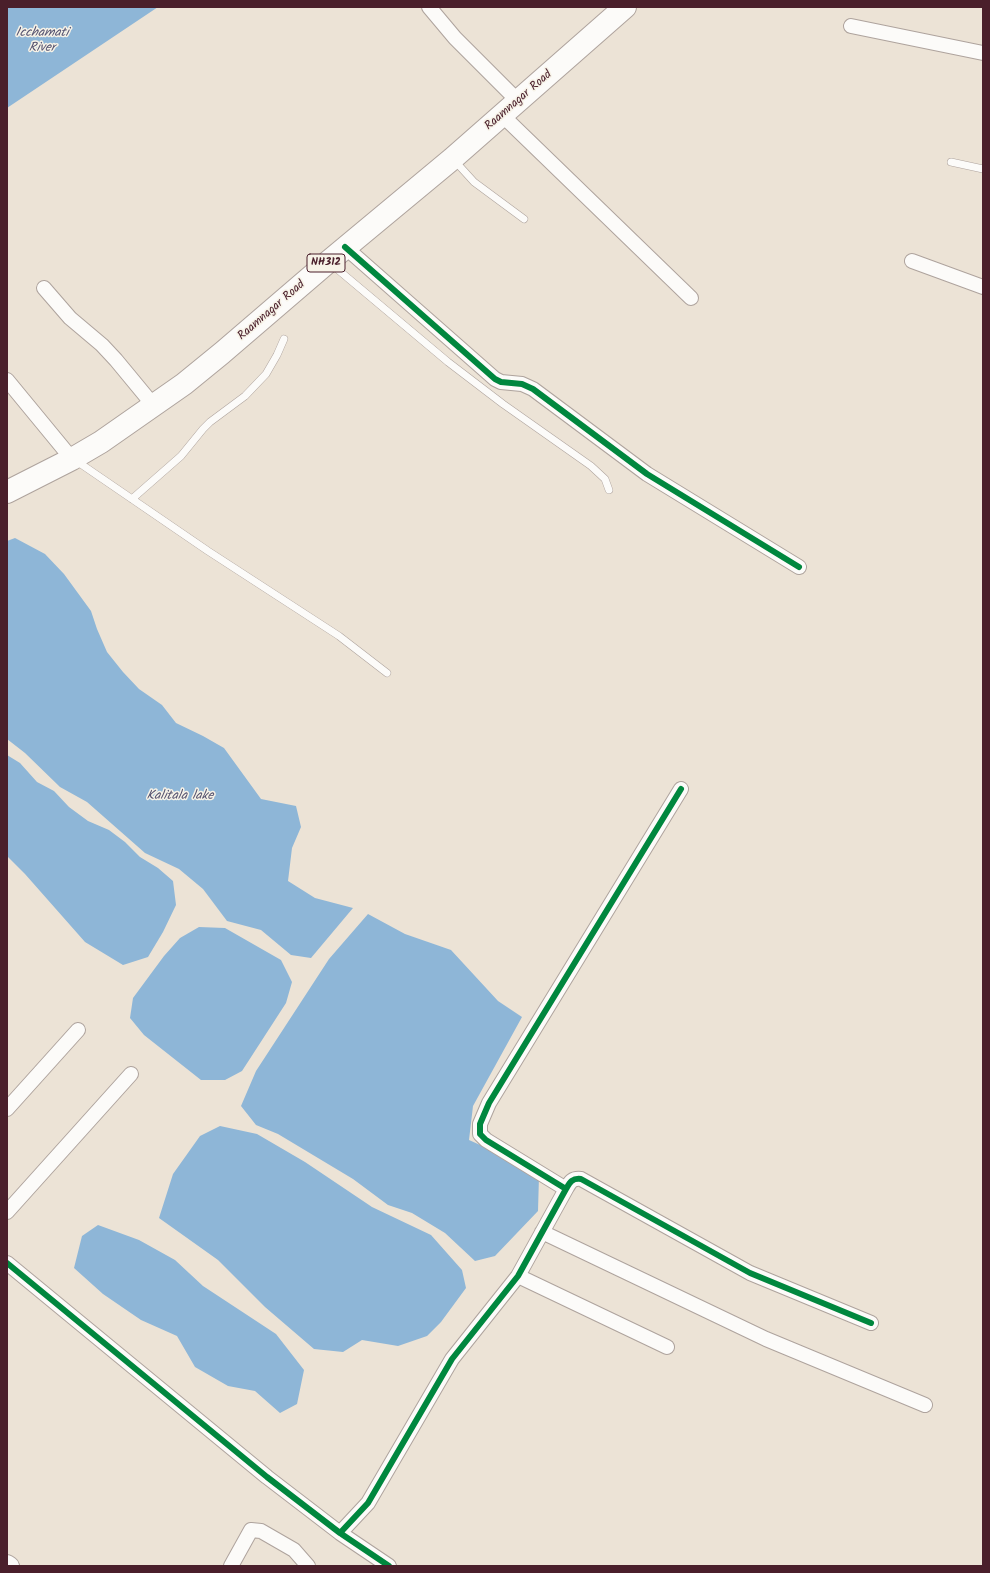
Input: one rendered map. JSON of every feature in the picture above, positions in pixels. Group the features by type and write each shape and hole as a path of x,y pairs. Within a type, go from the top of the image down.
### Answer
{"highway":[{"name":"Raamnagar Road","path":"7,492 72,459 122,429 184,384 452,159 626,7"}],"street":[{"path":"429,7 510,108 691,298"},
{"path":"851,26 983,53"},
{"path":"345,248 495,379 501,382 522,384 533,389 647,474 799,567"},
{"path":"912,261 983,287"},
{"path":"44,288 70,318 102,345 116,360 154,406"},
{"path":"7,380 72,459"},
{"path":"566,1189 486,1140 480,1134 480,1124 489,1103 681,788"},
{"path":"7,1109 78,1030"},
{"path":"7,1212 131,1074"},
{"path":"340,1533 368,1503 452,1359 518,1276 571,1180 575,1178 581,1178 750,1273 871,1323"},
{"path":"542,1232 766,1339 925,1405"},
{"path":"7,1262 267,1477 340,1533 389,1566"},
{"path":"518,1276 667,1347"},
{"path":"231,1566 251,1530 256,1530 261,1531 294,1550 308,1566"}],"lane":[{"path":"452,159 474,182 524,219"},
{"path":"951,162 983,169"},
{"path":"328,262 448,362 502,404 591,466 605,479 609,490"},
{"path":"132,499 181,456 210,422 245,396 266,374 278,355 284,339"},
{"path":"72,459 208,551 339,636 387,673"}],"water":[{"name":"Icchamati River","path":"7,7 158,7 7,108"},
{"name":"Kalitala lake","path":"15,538 45,554 64,574 91,611 107,652 139,689 162,705 176,723 224,748 261,799 296,806 301,827 292,848 288,881 315,898 353,908 311,958 291,955 261,930 227,921 203,889 179,869 145,853 87,802 60,787 25,753 7,739 7,541"},
{"path":"7,755 20,763 37,782 54,791 69,807 88,821 109,830 125,842 140,857 158,868 173,881 176,905 163,932 148,957 123,965 85,942 25,874 7,856"},
{"path":"368,914 405,934 451,950 498,1001 522,1017 473,1106 469,1140 507,1157 539,1176 538,1211 495,1256 475,1261 445,1233 412,1213 388,1205 353,1179 278,1134 256,1125 241,1106 256,1071 329,959"},
{"path":"199,927 225,928 281,960 292,982 286,1003 242,1071 225,1080 201,1080 144,1035 130,1018 133,998 164,956 180,938"},
{"path":"220,1126 257,1134 305,1162 372,1207 431,1235 462,1270 466,1288 441,1322 427,1336 398,1346 362,1340 343,1352 314,1349 265,1307 218,1260 159,1218 173,1174 200,1136"},
{"path":"98,1225 139,1240 175,1260 203,1286 276,1334 304,1370 297,1404 280,1413 255,1391 228,1386 195,1367 177,1336 141,1320 103,1294 74,1268 82,1236"}],"cycle path":[{"path":"345,247 495,379 501,382 522,384 533,389 647,474 799,567"},
{"path":"566,1189 486,1140 480,1134 480,1124 489,1103 681,789"},
{"path":"340,1533 368,1503 452,1359 518,1276 567,1187 573,1180 581,1179 750,1273 871,1323"},
{"path":"7,1263 267,1477 340,1533 389,1566"}]}
